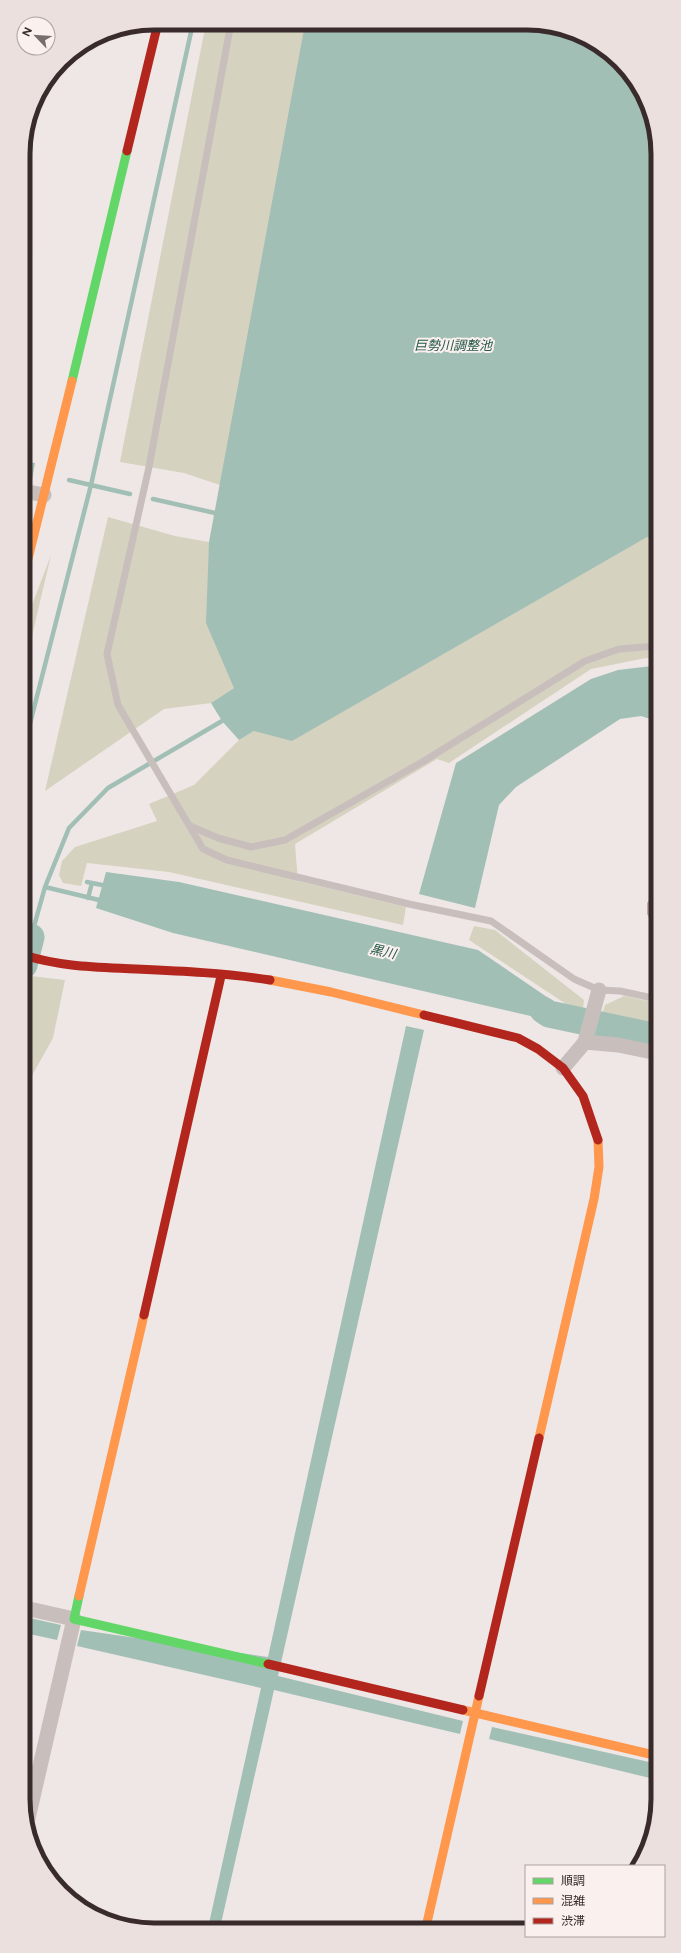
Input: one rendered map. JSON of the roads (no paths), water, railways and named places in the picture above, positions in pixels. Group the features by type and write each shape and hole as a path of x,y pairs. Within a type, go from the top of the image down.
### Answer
{"street":[{"path":"30,554 156,30"},
{"path":"30,492 44,495"},
{"path":"30,957 41,961 67,966 158,970 267,980 348,996 518,1038 538,1049 563,1068 583,1096 598,1140 599,1167 573,1294 427,1923"},
{"path":"31,1807 221,976"},
{"path":"563,1068 585,1042 599,990"},
{"path":"585,1042 618,1045 651,1052"},
{"path":"30,1609 651,1754"}],"lane":[{"path":"230,30 149,467 107,654 118,705 190,826 202,849 227,860 409,904 491,921 574,979 599,990 620,991 651,998"},
{"path":"190,826 218,838 251,847 284,840 424,761 585,661 619,649 651,646"}],"water":[{"name":"巨勢川調整池","path":"304,30 543,31 551,32 582,43 615,66 634,92 642,107 650,138 651,538 647,537 292,741 254,731 239,740 222,721 211,703 234,688 206,623 209,542"},
{"path":"30,462 35,463 32,480 30,480"},
{"path":"651,666 651,719 641,716 620,719 516,787 499,805 475,908 419,894 456,763 591,679 618,670"},
{"path":"106,872 179,882 478,950 566,1010 578,1013 578,1027 173,933 96,908"},
{"path":"406,1026 424,1030 278,1676 463,1721 460,1734 274,1690 221,1923 209,1923 261,1688 77,1646 81,1630 268,1657"},
{"path":"30,1618 61,1625 57,1640 30,1634"},
{"path":"492,1727 651,1762 651,1778 489,1739"}],"waterway":[{"path":"30,724 91,485 191,30"},
{"path":"69,480 130,494"},
{"path":"153,499 215,513"},
{"path":"45,887 69,828 108,788 222,721"},
{"path":"87,882 102,885"},
{"path":"88,898 92,883"},
{"path":"31,937 45,887 99,900"},
{"name":"黒川","path":"30,941 31,937"},
{"name":"黒川","path":"543,1010 549,1014 651,1036"}]}
